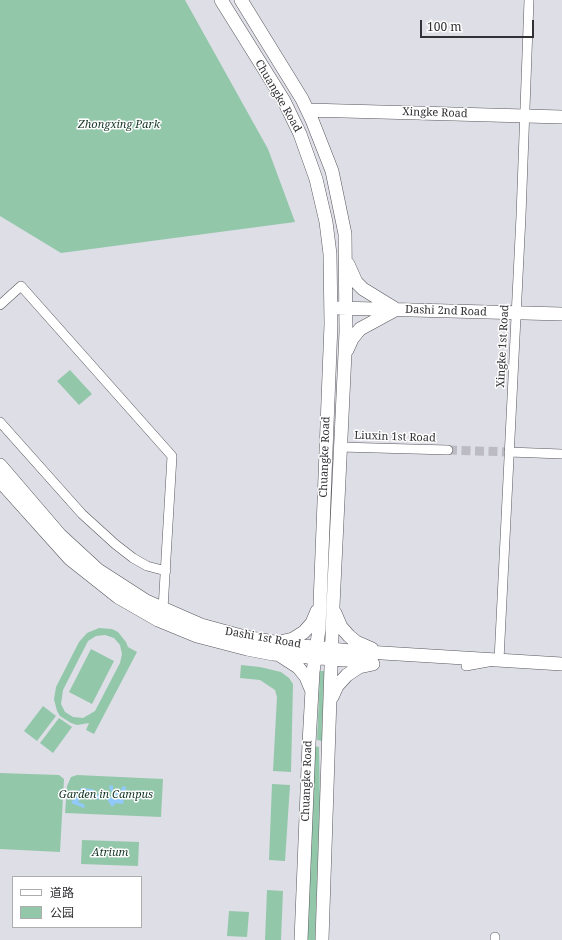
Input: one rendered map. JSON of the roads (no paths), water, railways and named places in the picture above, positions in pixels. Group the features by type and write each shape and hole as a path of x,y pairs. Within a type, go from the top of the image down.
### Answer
{"main road":[{"name":"Chuangke Road","path":"221,0 284,101 305,144 316,179 328,237 331,308 320,604 309,743 301,940"},
{"name":"Chuangke Road","path":"241,0 308,110 323,145 337,192 344,223 346,261 345,355 333,606 322,940"},
{"name":"Xingke Road","path":"308,110 562,117"},
{"path":"345,355 352,339 360,330 396,309 363,289 354,278 346,261"},
{"name":"Dashi 2nd Road","path":"331,308 562,314"},
{"name":"Dashi 1st Road","path":"0,464 60,535 85,559 131,593 163,609 218,631 272,648"},
{"name":"Dashi 1st Road","path":"0,481 70,559 118,597 158,620 197,636 234,647 272,648 316,652 362,659 562,673"},
{"path":"272,648 301,635 312,623 320,604"},
{"path":"333,606 341,627 352,639 361,645 381,653"},
{"path":"272,648 298,667 308,681 312,693"},
{"name":"Dashi 1st Road","path":"332,654 381,653 562,664"},
{"path":"330,703 337,686 346,675 359,667 373,664 362,659"},
{"path":"309,743 329,744"}],"street":[{"name":"Xingke 1st Road","path":"499,660 526,116 530,0"},
{"path":"0,305 21,286 172,456 163,609"},
{"path":"0,422 82,514 115,544 133,558 147,566 166,571"},
{"name":"Liuxin 1st Road","path":"340,447 448,450"},
{"path":"509,452 562,454"},
{"path":"466,666 499,660"}],"water":[{"path":"110,785 113,786 113,791 115,793 119,793 123,786 126,787 123,804 116,803 112,807 107,799 94,799 91,793 86,790 78,802 85,805 84,808 71,803 81,788 93,789 96,795 103,794 111,798 112,792 109,788"}],"tunnel":[{"path":"448,450 509,452"}],"park label":[{"name":"Zhongxing Park","path":"119,125"},
{"name":"Garden in Campus","path":"106,795"},
{"name":"Atrium","path":"110,853"}]}
